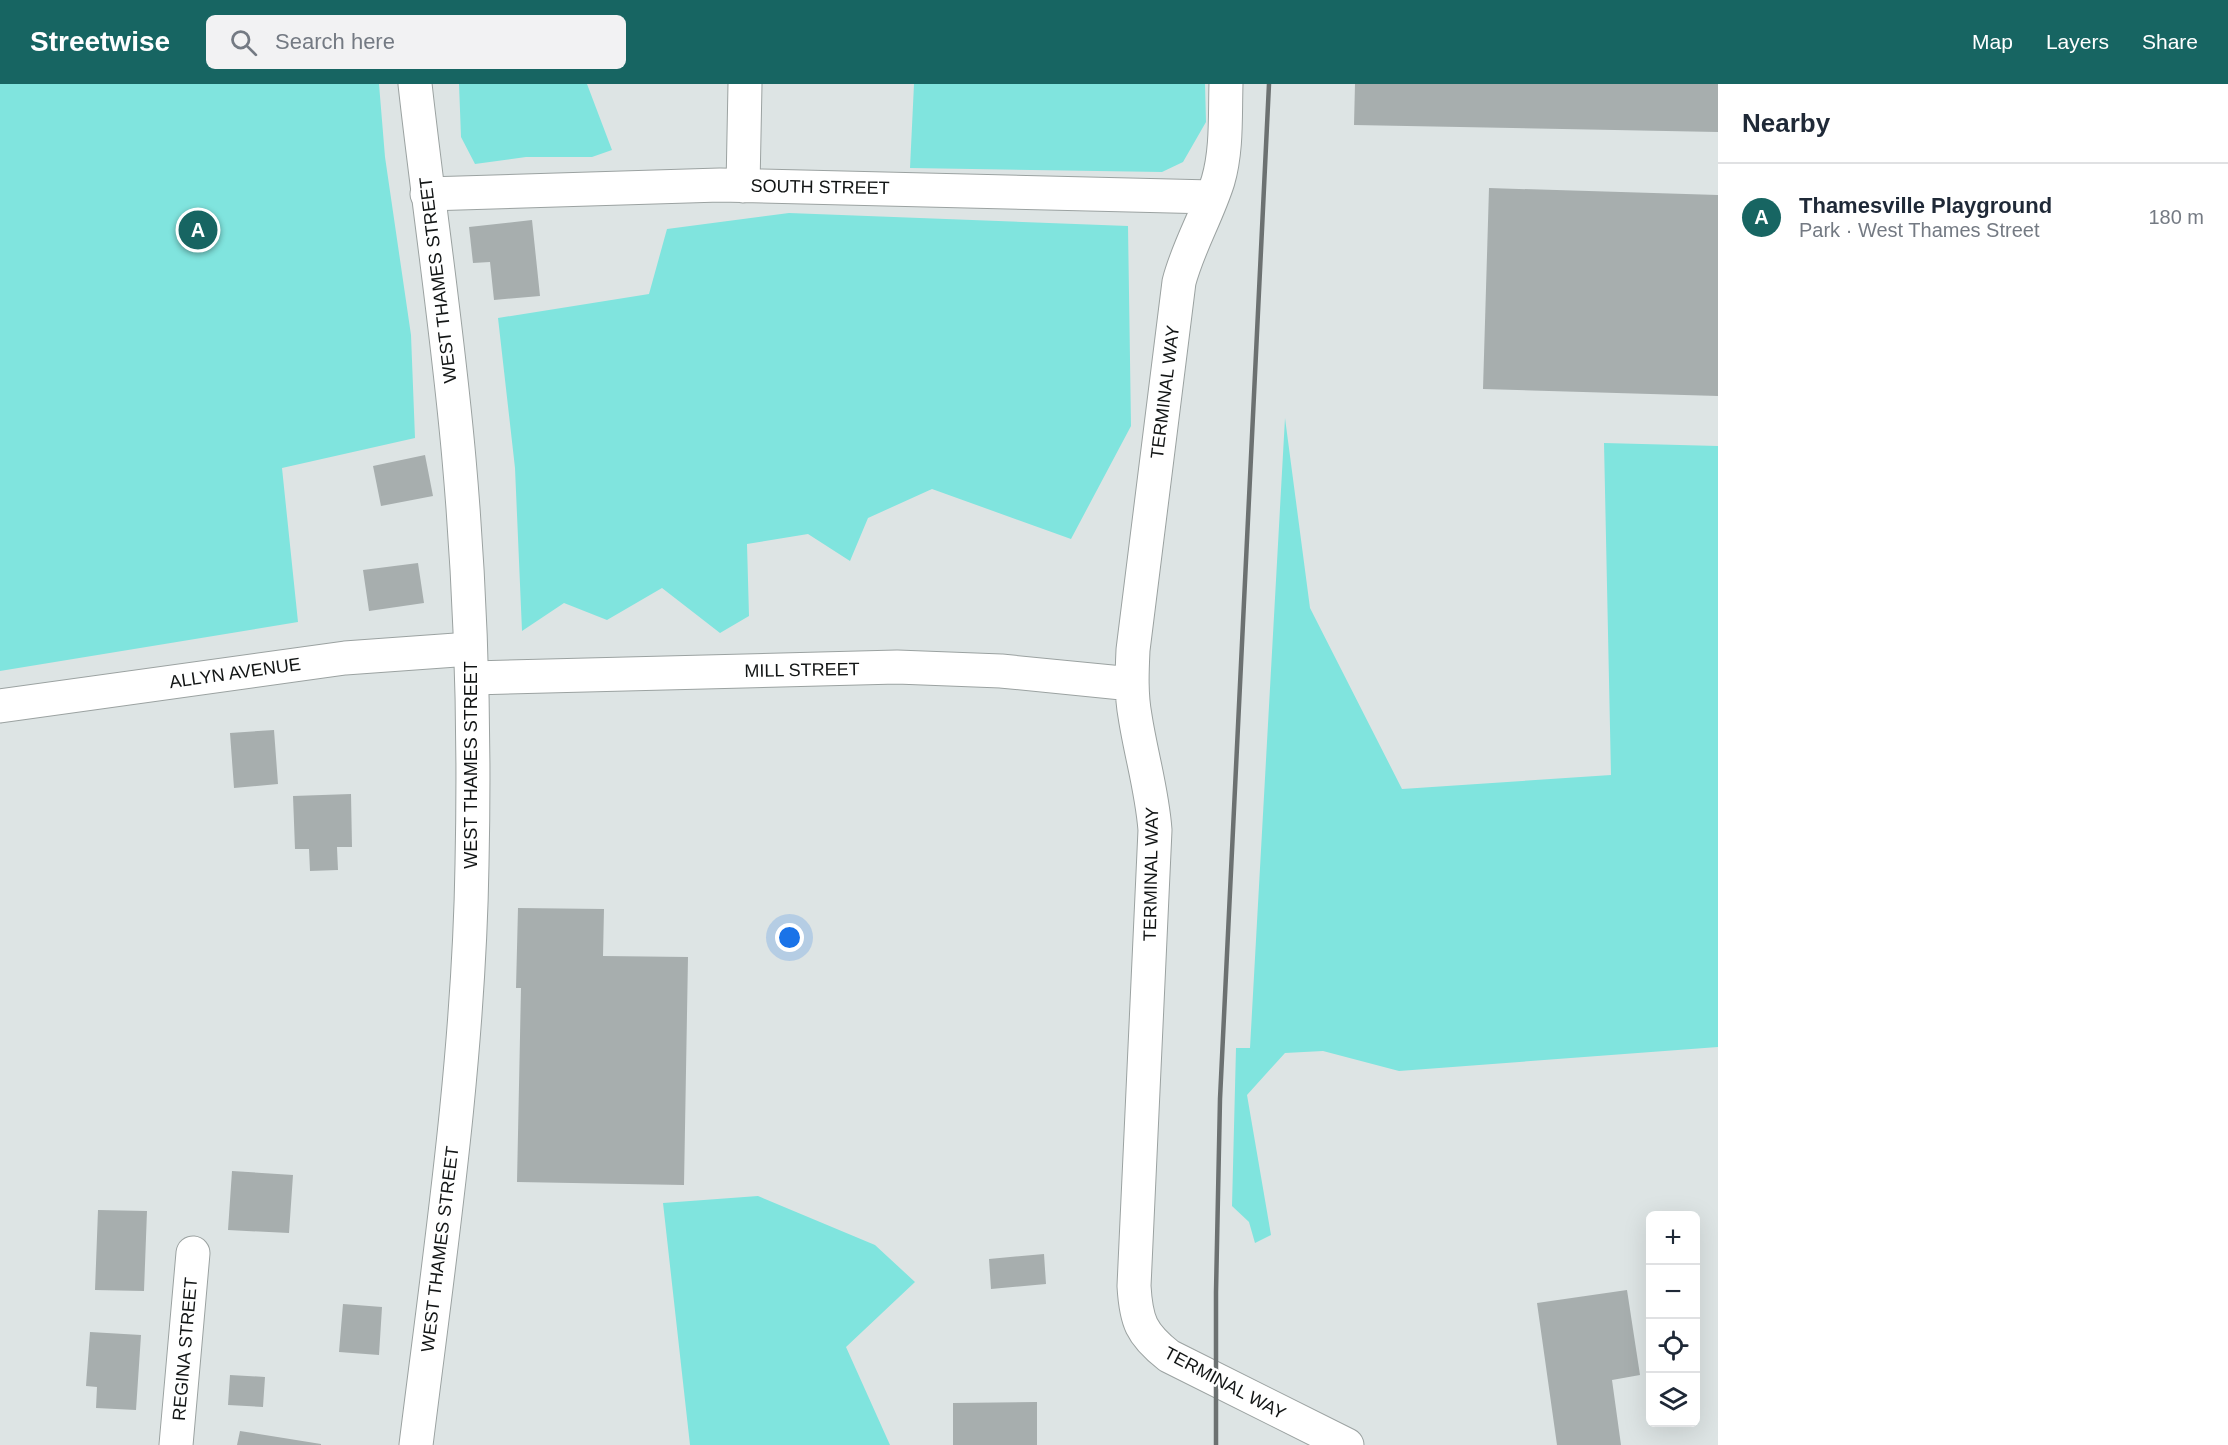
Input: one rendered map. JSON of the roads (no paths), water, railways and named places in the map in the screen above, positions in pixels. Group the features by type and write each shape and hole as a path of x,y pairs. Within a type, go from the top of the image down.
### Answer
{"street":[{"name":"WEST THAMES STREET","path":"415,84 459,458 471,663 472,866 466,984 445,1208 416,1445"},
{"path":"742,186 745,84"},
{"name":"TERMINAL WAY","path":"1227,84 1223,152 1218,181 1184,263 1179,282 1133,650 1132,684 1135,717 1150,783 1155,830 1134,1286 1135,1310 1139,1324 1156,1346 1169,1356 1347,1445"},
{"name":"SOUTH STREET","path":"427,194 677,185 1212,197"},
{"name":"ALLYN AVENUE","path":"0,706 345,658 471,663"},
{"name":"MILL STREET","path":"471,663 897,667 1001,671 1132,684"},
{"name":"REGINA STREET","path":"176,1445 194,1253"}],"railway":[{"path":"1216,1445 1220,1099 1269,84"}],"place":[{"name":"Thamesville Playground","path":"198,230"}]}
